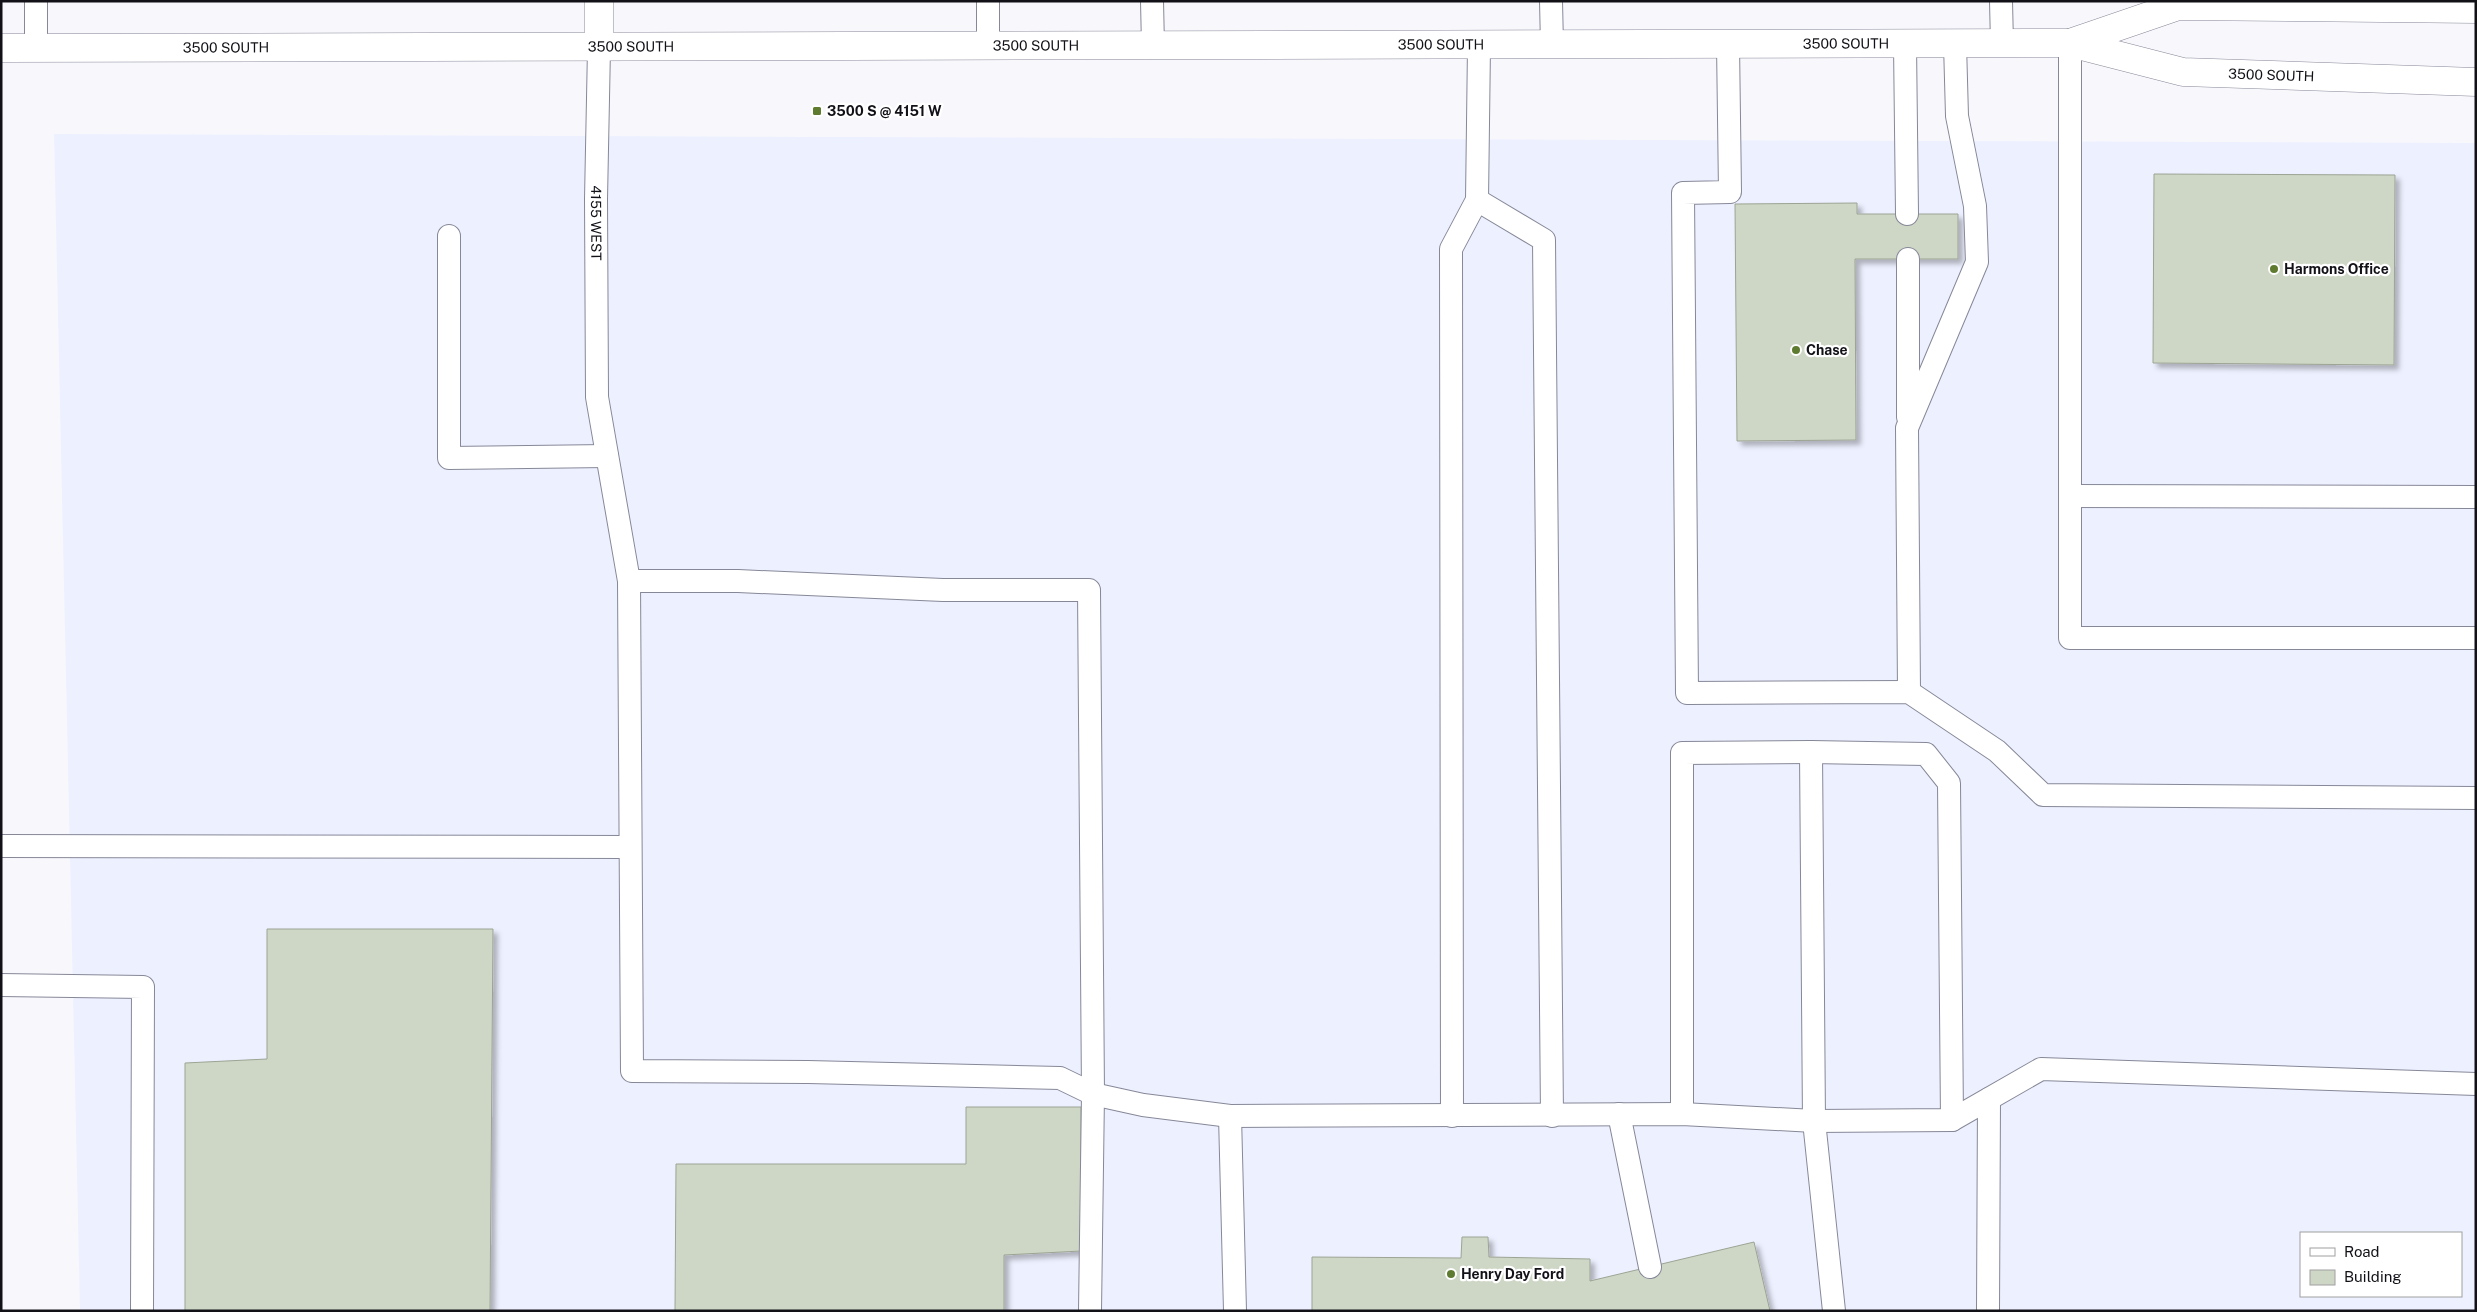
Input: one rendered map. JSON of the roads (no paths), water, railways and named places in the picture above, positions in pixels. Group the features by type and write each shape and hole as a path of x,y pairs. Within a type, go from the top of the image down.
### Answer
{"main road":[{"path":"599,1 599,48"},
{"name":"3500 SOUTH","path":"2070,43 2178,6 2476,9"},
{"name":"3500 SOUTH","path":"1,48 1479,46 2070,43 2182,72 2476,82"}],"lane":[{"path":"36,1 36,48"},
{"path":"988,1 988,46"},
{"path":"1152,1 1153,46"},
{"path":"1551,1 1552,45"},
{"path":"2001,1 2002,44"},
{"path":"2070,43 2070,638 2476,638"},
{"path":"1728,44 1730,192 1684,193 1687,693 1909,692 1997,751 2043,795 2476,798"},
{"path":"1905,44 1907,214"},
{"path":"1908,428 1976,262 1975,206 1957,116 1955,44"},
{"path":"1452,1116 1451,249 1477,200 1479,46"},
{"name":"4155 WEST","path":"599,48 596,199 597,397 629,581 632,1072 837,1073 1060,1078 1093,1094"},
{"path":"1477,200 1544,240 1552,1116"},
{"path":"449,236 448,458 607,456"},
{"path":"1908,259 1909,692"},
{"path":"2070,496 2476,497"},
{"path":"629,581 738,581 943,590 1089,590 1093,1094 1090,1311"},
{"path":"1682,1114 1682,753 1812,752 1926,754 1949,783 1952,1120"},
{"path":"1812,752 1814,1121 1834,1311"},
{"path":"1,846 630,846"},
{"path":"1,985 143,987 142,1311"},
{"path":"1093,1094 1144,1105 1230,1116 1682,1114 1814,1121 1952,1120 2041,1068 2476,1084"},
{"path":"1988,1311 1989,1099"},
{"path":"1620,1114 1650,1267"},
{"path":"1230,1116 1235,1311"}],"place":[{"name":"3500 S @ 4151 W","path":"817,111"},
{"name":"Harmons Office","path":"2274,269"},
{"name":"Chase","path":"1796,350"},
{"name":"Henry Day Ford","path":"1451,1274"}]}
